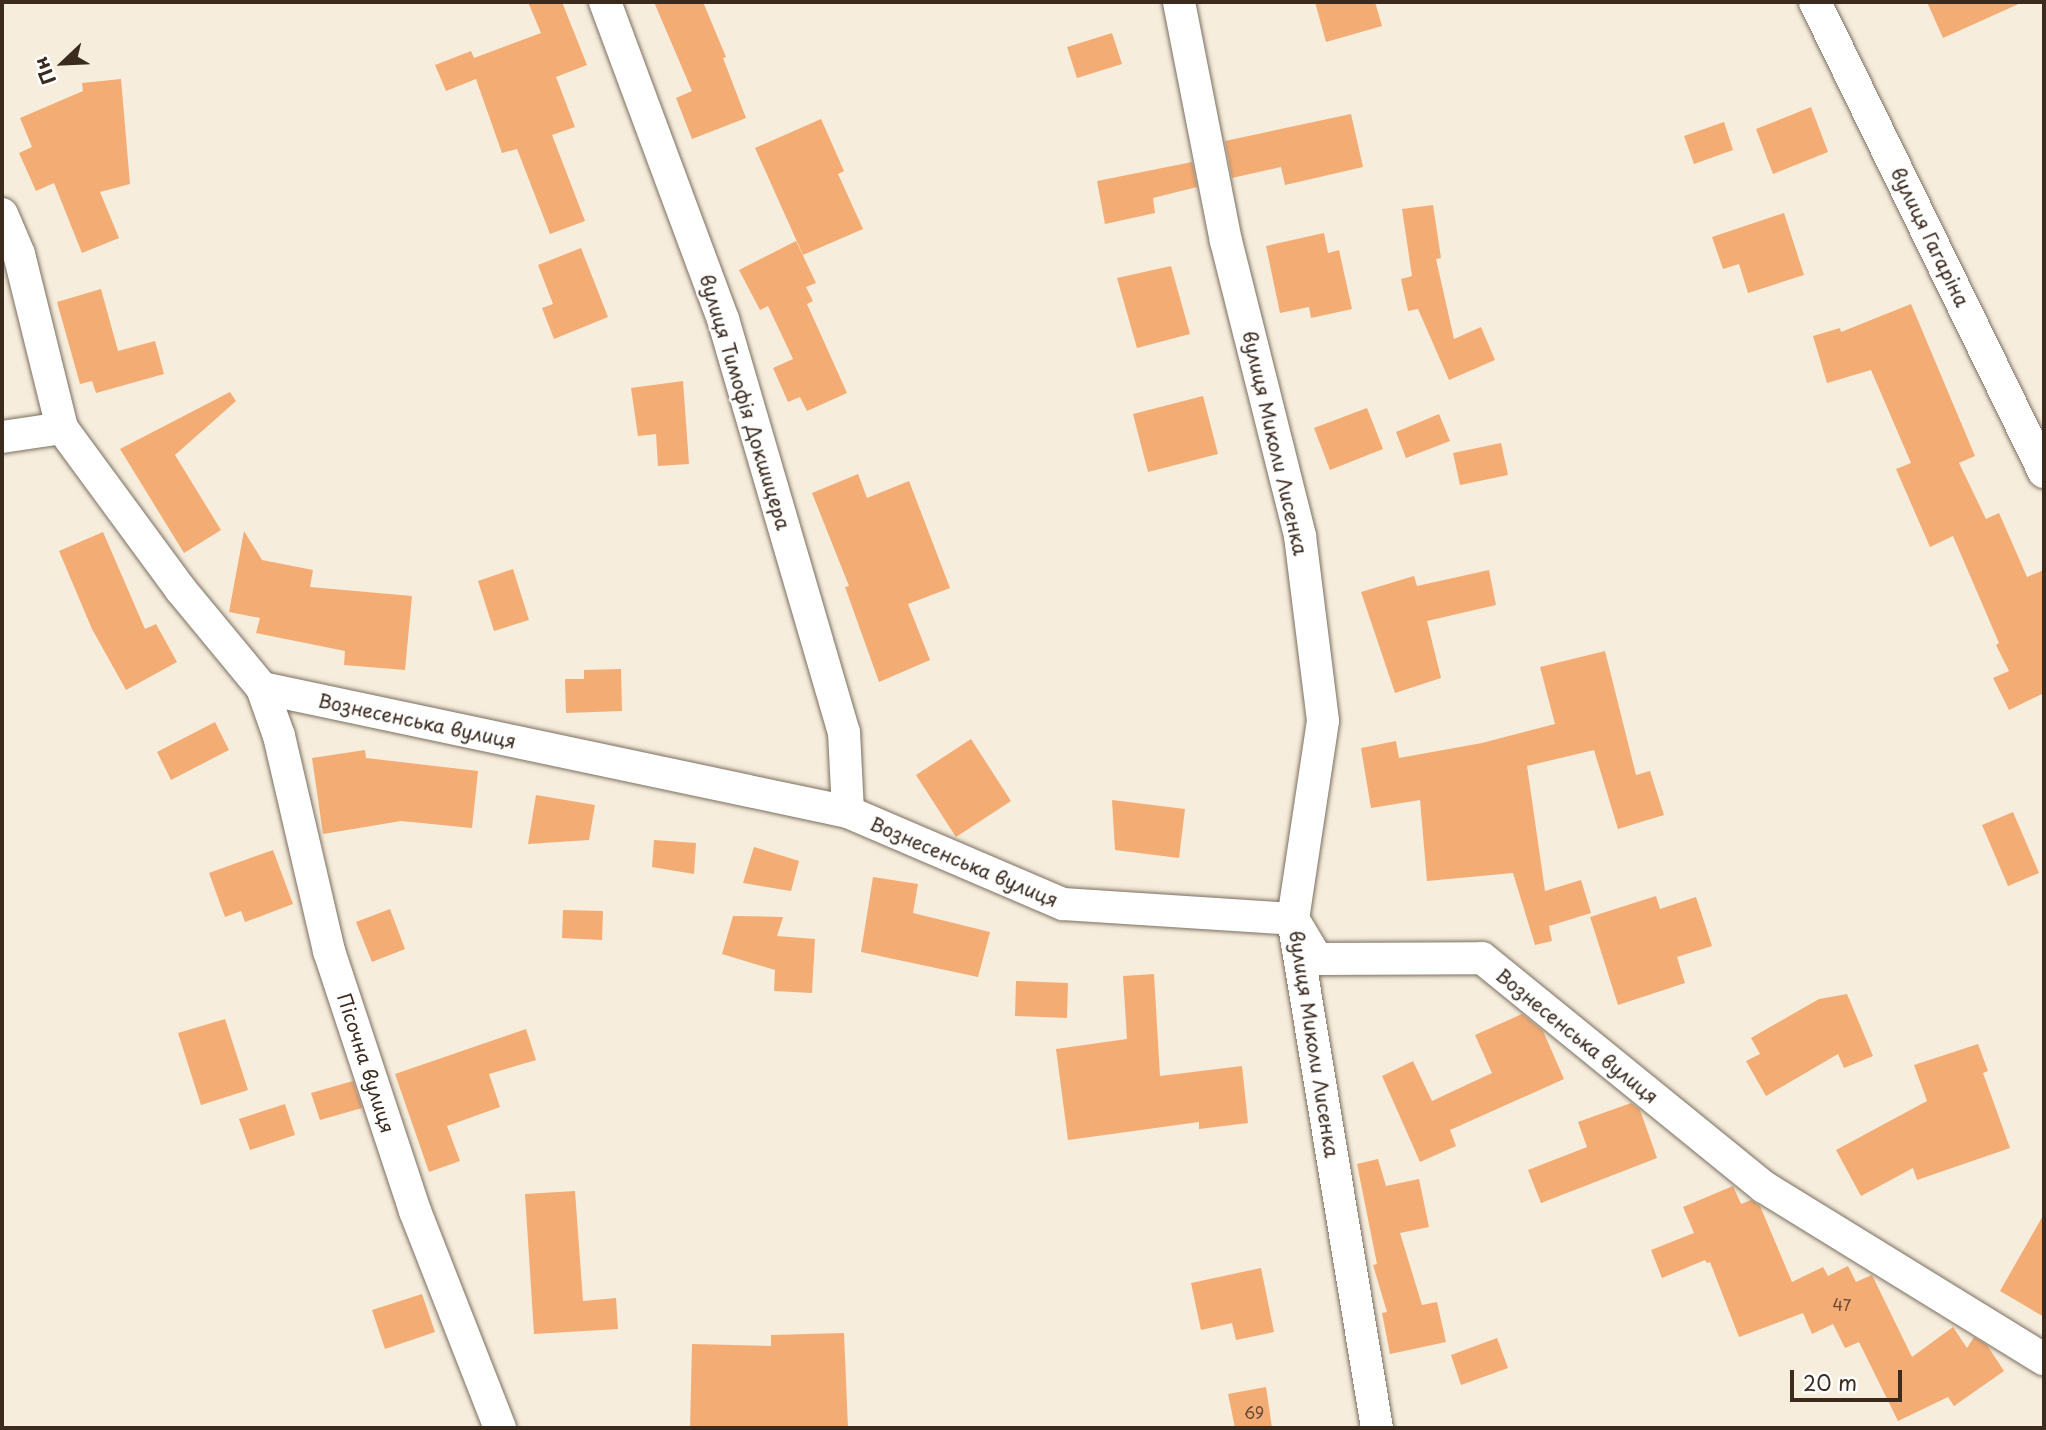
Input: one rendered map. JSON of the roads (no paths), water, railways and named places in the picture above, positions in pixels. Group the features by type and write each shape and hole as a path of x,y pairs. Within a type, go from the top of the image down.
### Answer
{"street":[{"name":"вулиця Тимофія Докшицера","path":"605,2 727,332 844,732 848,812"},
{"name":"вулиця Миколи Лисенка","path":"1178,2 1226,240 1300,536 1323,721 1293,919 1377,1428"},
{"name":"вулиця Гагаріна","path":"1815,2 2044,472"},
{"path":"2,214 19,254 62,428 181,590 262,688"},
{"path":"2,437 62,428"},
{"name":"Вознесенська вулиця","path":"262,688 848,812 1063,904 1293,919 1317,959 1482,958 1764,1188 2044,1359"},
{"name":"Пісочна вулиця","path":"262,688 279,736 328,951 415,1211 500,1428"}]}
